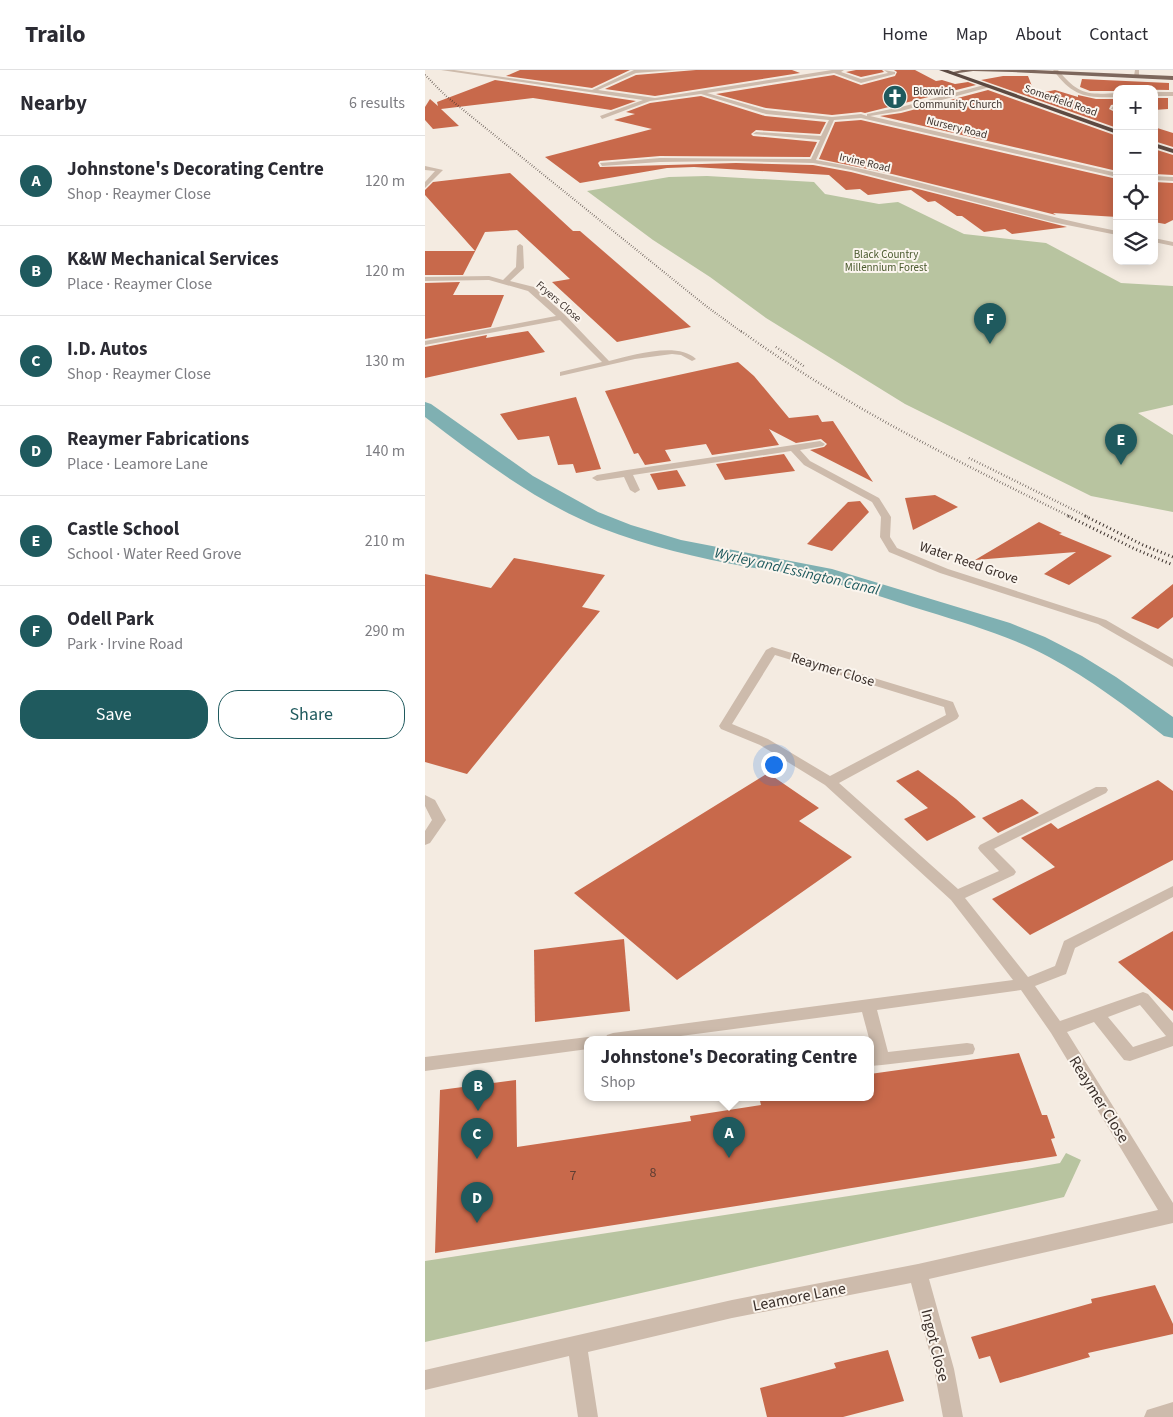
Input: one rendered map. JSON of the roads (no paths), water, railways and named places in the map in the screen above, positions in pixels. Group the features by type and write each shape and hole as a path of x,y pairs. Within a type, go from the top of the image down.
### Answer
{"highway":[{"name":"Somerfield Road","path":"942,70 1113,131"},
{"path":"1158,146 1173,151"}],"main road":[{"path":"951,73 973,70 1023,71 1173,78"},
{"path":"1002,70 1023,71"},
{"path":"973,82 989,75 1023,71"}],"street":[{"path":"444,70 648,100 704,94 842,70"},
{"path":"591,92 638,71 674,70"},
{"path":"805,70 817,74"},
{"path":"834,71 861,81 893,73 886,70"},
{"path":"1137,70 1137,76"},
{"path":"1056,72 1061,79 1080,95 1092,97 1113,96"},
{"path":"729,83 733,88"},
{"path":"533,88 541,85"},
{"path":"861,116 901,109 937,97 988,86"},
{"name":"Nursery Road","path":"704,94 766,112 831,119 861,116 1113,174"},
{"path":"1158,94 1173,94"},
{"path":"602,117 648,100"},
{"path":"813,161 831,119"},
{"path":"756,134 823,138"},
{"name":"Irvine Road","path":"602,164 660,160 813,161 851,168 1052,220 1113,232"},
{"path":"425,168 440,170 425,186"},
{"path":"1158,178 1173,179"},
{"path":"1158,241 1173,244"},
{"path":"505,282 520,268 520,246"},
{"name":"Fryers Close","path":"425,279 489,278 531,289 563,317 607,363"},
{"path":"425,343 563,317"},
{"path":"563,374 607,363 672,352 683,353 692,359"},
{"path":"597,478 820,444"},
{"name":"Water Reed Grove","path":"794,449 807,463 876,500 886,517 885,537 893,550 944,571 1102,622 1173,664"},
{"path":"627,474 635,490"},
{"name":"Reaymer Close","path":"830,782 953,716 949,706 772,650 725,726 764,742 830,782 956,896 1025,984 1057,1029 1172,1216"},
{"path":"956,896 1009,872 985,848 1101,790"},
{"path":"425,799 430,803 439,820 425,840"},
{"path":"636,1036 1025,984 1061,970 1069,945 1173,891"},
{"path":"1057,1029 1143,998 1173,1034"},
{"path":"868,1005 873,1036"},
{"path":"1097,1014 1130,1055 1173,1040"},
{"path":"425,1064 584,1044"},
{"path":"874,1046 876,1060 967,1049"},
{"name":"Leamore Lane","path":"425,1380 733,1308 918,1273 1172,1216"},
{"name":"Ingot Close","path":"918,1273 944,1370 953,1417"},
{"path":"577,1345 588,1417"},
{"path":"1154,1417 1173,1412"}],"waterway":[{"name":"Wyrley and Essington Canal","path":"425,408 526,481 591,516 641,535 675,545 824,574 891,592 1002,628 1037,642 1091,671 1173,730"}],"railway":[{"path":"425,75 446,96 706,306 743,333"},
{"path":"741,331 820,384 861,408 943,453 1071,517"},
{"path":"776,347 805,367"},
{"path":"969,458 1088,517"},
{"path":"1068,516 1135,549 1173,565"},
{"path":"1085,516 1143,545 1173,557"}],"place":[{"name":"Bloxwich Community Church","path":"895,97"},
{"name":"Odell Park","path":"990,344"},
{"name":"Castle School","path":"1121,465"},
{"name":"K&W Mechanical Services","path":"478,1111"},
{"name":"Johnstone's Decorating Centre","path":"729,1158"},
{"name":"I.D. Autos","path":"477,1159"},
{"name":"Reaymer Fabrications","path":"477,1223"}],"park label":[{"name":"Black Country Millennium Forest","path":"886,260"}]}
